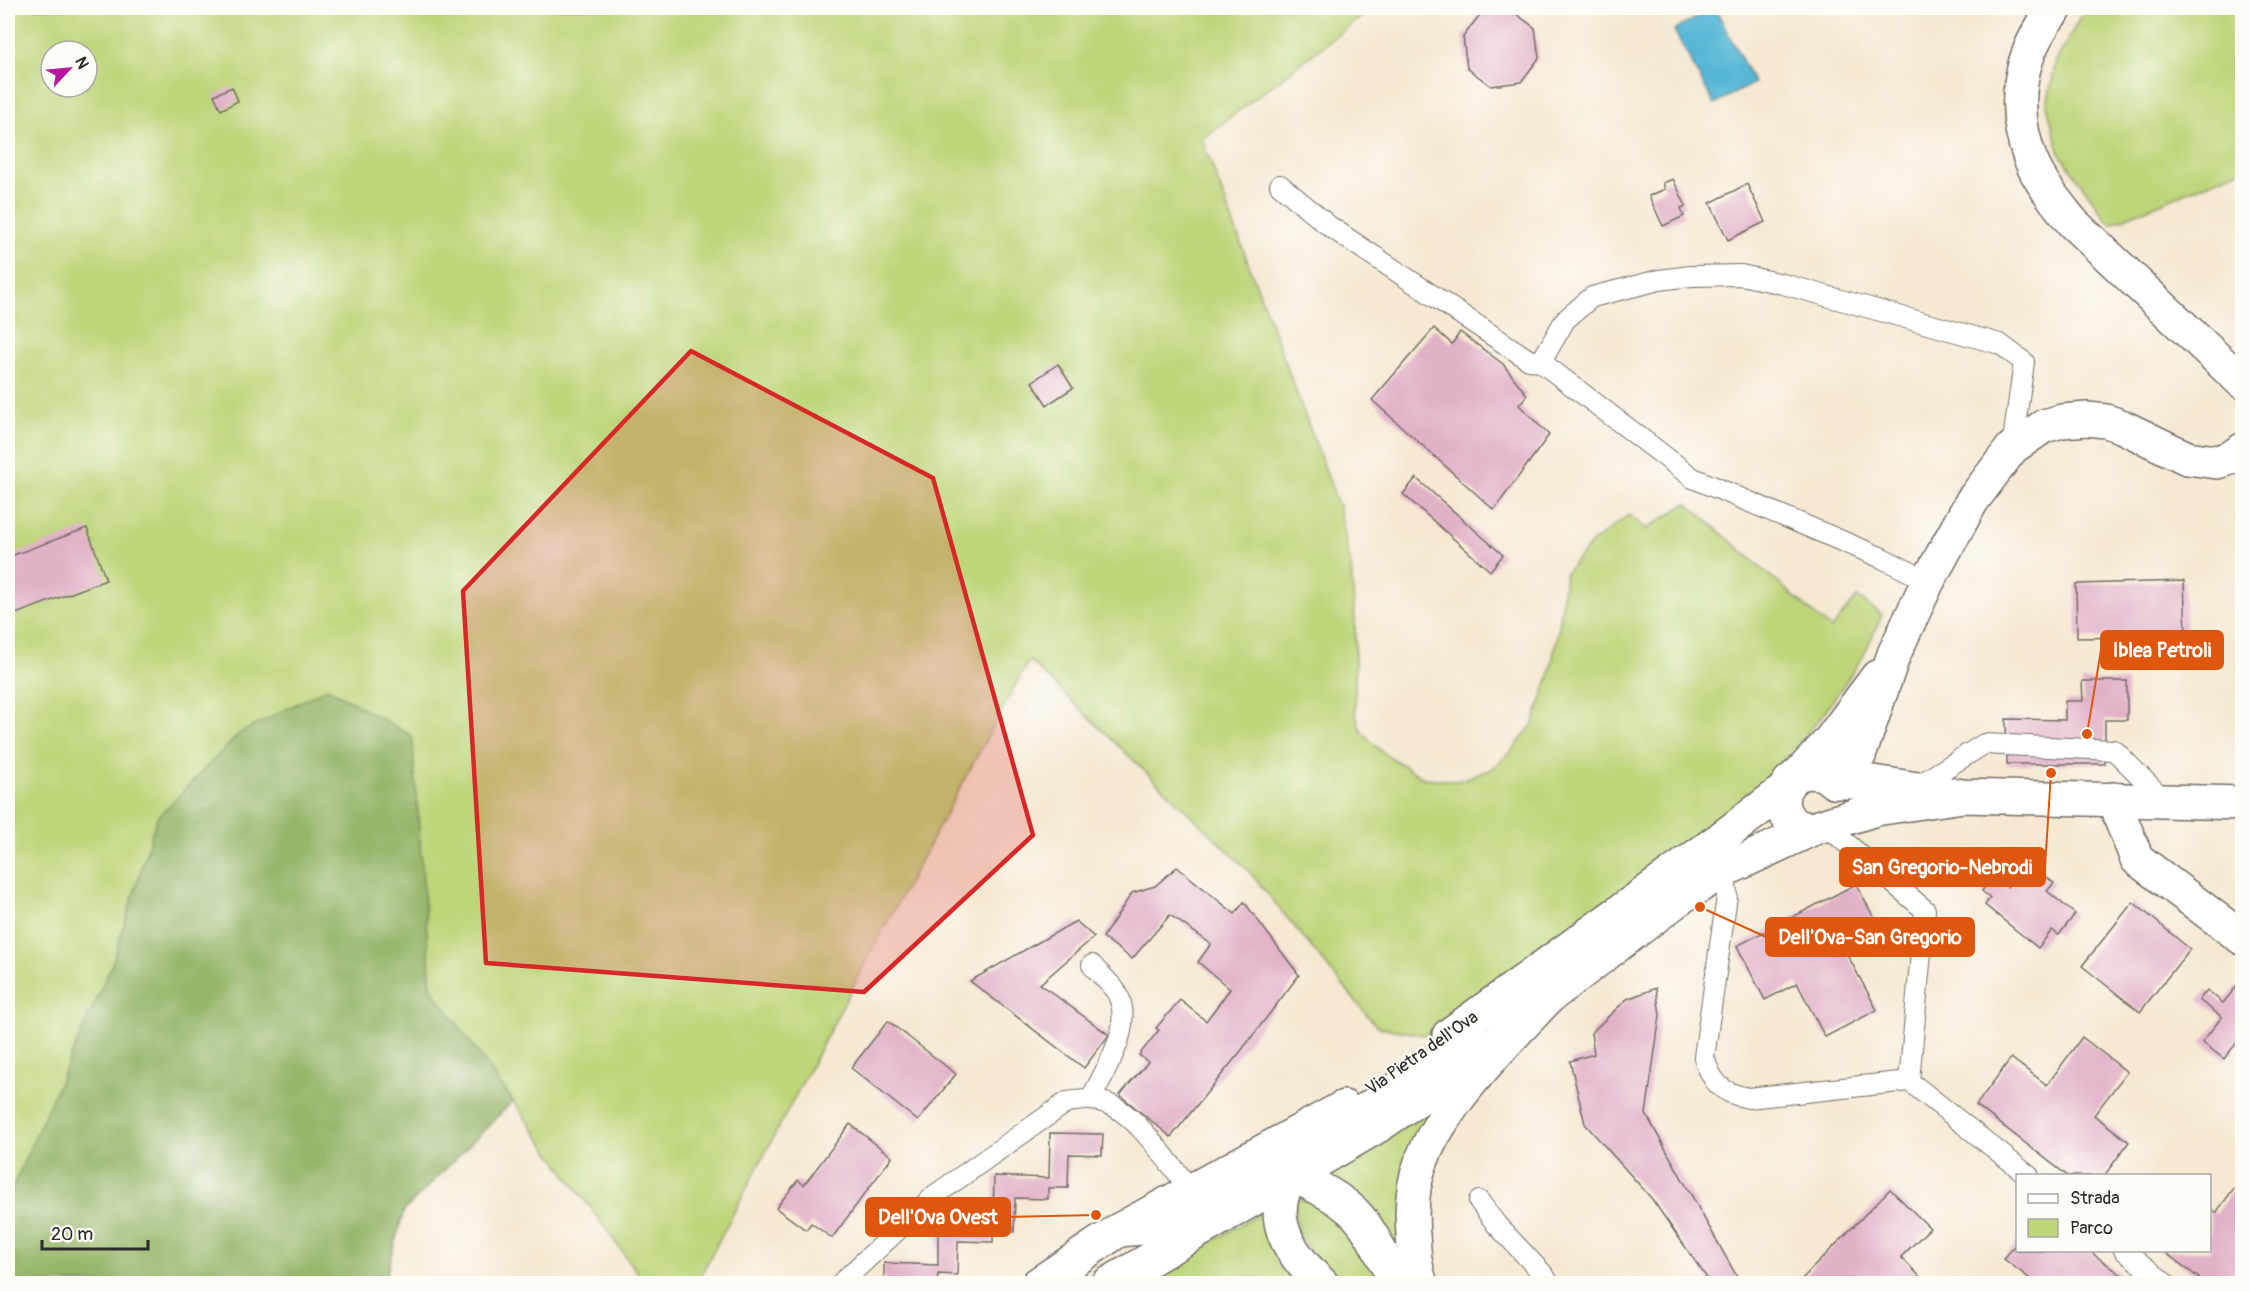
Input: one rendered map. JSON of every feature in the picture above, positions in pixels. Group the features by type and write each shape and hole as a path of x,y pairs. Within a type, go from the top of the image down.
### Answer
{"main road":[{"path":"2056,8 2037,35 2021,79 2021,123 2030,158 2055,201 2073,223 2242,382"},
{"path":"1834,782 1859,756 1894,654 1928,581 1972,501 2012,448 2044,426 2062,421 2087,419 2106,421 2121,426 2187,458 2217,462 2230,458 2242,450"},
{"name":"Via Pietra dell'Ova","path":"1038,1284 1119,1230 1332,1115 1473,1018 1720,839 1792,782 1828,743 1894,654"},
{"path":"1834,782 1839,800 1834,817 1822,826 1800,827 1791,822 1784,812 1782,801 1792,782 1810,772 1822,774 1834,782 1873,782 1963,796 2242,803"},
{"name":"Via Pietra dell'Ova","path":"1108,1284 1378,1126 1485,1051 1549,997 1680,898 1725,870 1822,826 1876,809 1963,796"},
{"path":"2113,799 2137,859 2242,938"},
{"path":"1421,1284 1415,1266 1412,1223 1413,1192 1421,1162 1438,1131 1470,1083 1549,997"},
{"path":"1322,1284 1290,1249 1282,1229 1279,1208 1282,1194 1300,1159 1310,1146 1443,1059 1473,1018"},
{"path":"1119,1230 1166,1226 1268,1171 1283,1171 1338,1198 1356,1212 1371,1232 1397,1284"}],"lane":[{"path":"1280,185 1329,226 1529,360 1541,362 1693,478 1882,558 1928,581"},
{"path":"1541,362 1565,320 1592,297 1659,280 1691,276 1741,275 1783,284 2000,344 2024,362 2012,448"},
{"path":"1914,788 1984,744 2114,750 2164,800"},
{"path":"1822,826 1925,910 1909,1081"},
{"path":"1725,870 1727,896 1704,1057 1708,1071 1718,1086 1731,1095 1748,1098 1909,1081 2026,1174"},
{"path":"1091,1099 1120,1035 1123,1011 1117,993 1092,965"},
{"path":"840,1284 935,1195 1067,1102 1091,1099 1110,1104 1144,1133 1192,1191"},
{"path":"1479,1201 1496,1224 1544,1275 1549,1284"},
{"path":"2125,1252 2166,1284"}],"highlighted area":[{"path":"691,351 933,478 1033,835 864,992 486,963 463,591"}],"green space":[{"path":"8,8 1373,8 1202,139 1339,507 1351,567 1355,618 1355,711 1361,731 1382,752 1423,778 1457,781 1490,770 1511,752 1533,724 1550,673 1560,622 1565,573 1593,542 1629,515 1647,529 1687,503 1831,629 1857,597 1882,615 1863,657 1822,716 1757,790 1425,1035 1377,1027 1248,870 1029,660 870,954 696,1284 645,1283 431,988 420,851 157,818 113,962 11,1191 8,1193"},
{"path":"2091,8 2242,8 2242,169 2110,224 2060,154 2047,105 2056,61 2081,16"},
{"path":"327,688 412,736 431,988 513,1101 404,1211 384,1283 8,1283 8,1193 11,1191 113,962 157,818 240,733"},
{"path":"1424,1112 1429,1120 1402,1257 1329,1178 1327,1173"},
{"path":"1295,1199 1311,1201 1350,1226 1382,1283 1345,1283 1321,1263 1297,1233"},
{"path":"1260,1213 1266,1217 1297,1278 1296,1284 1226,1276 1146,1284 1147,1279"}],"water":[{"path":"1715,8 1754,83 1714,104 1674,30"}],"building":[{"path":"1511,10 1535,28 1539,58 1521,82 1491,86 1467,68 1463,37 1481,13"},
{"path":"232,87 238,101 221,110 214,95"},
{"path":"1673,179 1686,206 1681,208 1684,216 1663,226 1649,196 1665,189 1663,183"},
{"path":"1747,184 1765,222 1728,240 1710,203"},
{"path":"1434,328 1452,344 1460,332 1503,364 1527,395 1519,405 1549,435 1494,510 1372,400"},
{"path":"1058,364 1073,388 1047,405 1032,382"},
{"path":"1416,478 1503,555 1490,571 1403,494"},
{"path":"87,528 106,580 8,617 8,557"},
{"path":"2184,581 2186,636 2077,638 2076,584"},
{"path":"2082,681 2127,681 2127,720 2105,720 2105,764 2007,764 2006,719 2065,720 2065,701 2083,701"},
{"path":"2027,862 2054,883 2047,891 2075,914 2059,935 2052,930 2038,948 1985,905 1990,898 1982,891 1993,876 2007,887"},
{"path":"1177,867 1235,914 1244,902 1299,975 1171,1137 1120,1095 1148,1062 1139,1055 1159,1030 1156,1028 1180,1000 1206,1021 1230,989 1198,962 1211,944 1170,915 1132,959 1103,937 1132,893 1155,886"},
{"path":"1856,884 1883,935 1847,954 1877,1010 1825,1037 1797,983 1765,1000 1737,946"},
{"path":"2133,902 2190,949 2140,1012 2082,966"},
{"path":"1076,921 1094,937 1040,984 1109,1035 1084,1068 970,981"},
{"path":"2237,986 2242,990 2242,1036 2224,1059 2202,1042 2222,1017 2199,1000 2207,990 2223,1003"},
{"path":"1656,988 1660,1015 1646,1114 1741,1284 1711,1284 1652,1199 1585,1124 1570,1061 1594,1054 1591,1033 1627,999"},
{"path":"888,1021 956,1074 918,1121 851,1068"},
{"path":"2082,1037 2127,1072 2094,1115 2129,1142 2105,1174 2065,1174 1976,1105 2011,1058 2047,1085"},
{"path":"850,1124 892,1157 832,1238 811,1223 806,1230 776,1208 798,1180 804,1185"},
{"path":"1050,1133 1103,1134 1102,1155 1069,1154 1068,1188 1048,1188 1048,1199 1015,1198 1014,1232 993,1231 993,1242 958,1241 957,1275 938,1274 937,1284 884,1284 884,1263 938,1265 938,1220 993,1221 994,1176 1049,1178"},
{"path":"2242,1177 2242,1284 2207,1284 2164,1252 2211,1252 2211,1209 2216,1213"},
{"path":"1890,1189 1930,1228 1901,1257 1927,1284 1797,1284"},
{"path":"2016,1243 2016,1252 2090,1252 2134,1284 2037,1284 2004,1259"}],"place":[{"name":"Iblea Petroli","path":"2087,734"},
{"name":"San Gregorio-Nebrodi","path":"2051,773"},
{"name":"Dell'Ova-San Gregorio","path":"1700,907"},
{"name":"Dell'Ova Ovest","path":"1096,1215"}]}
